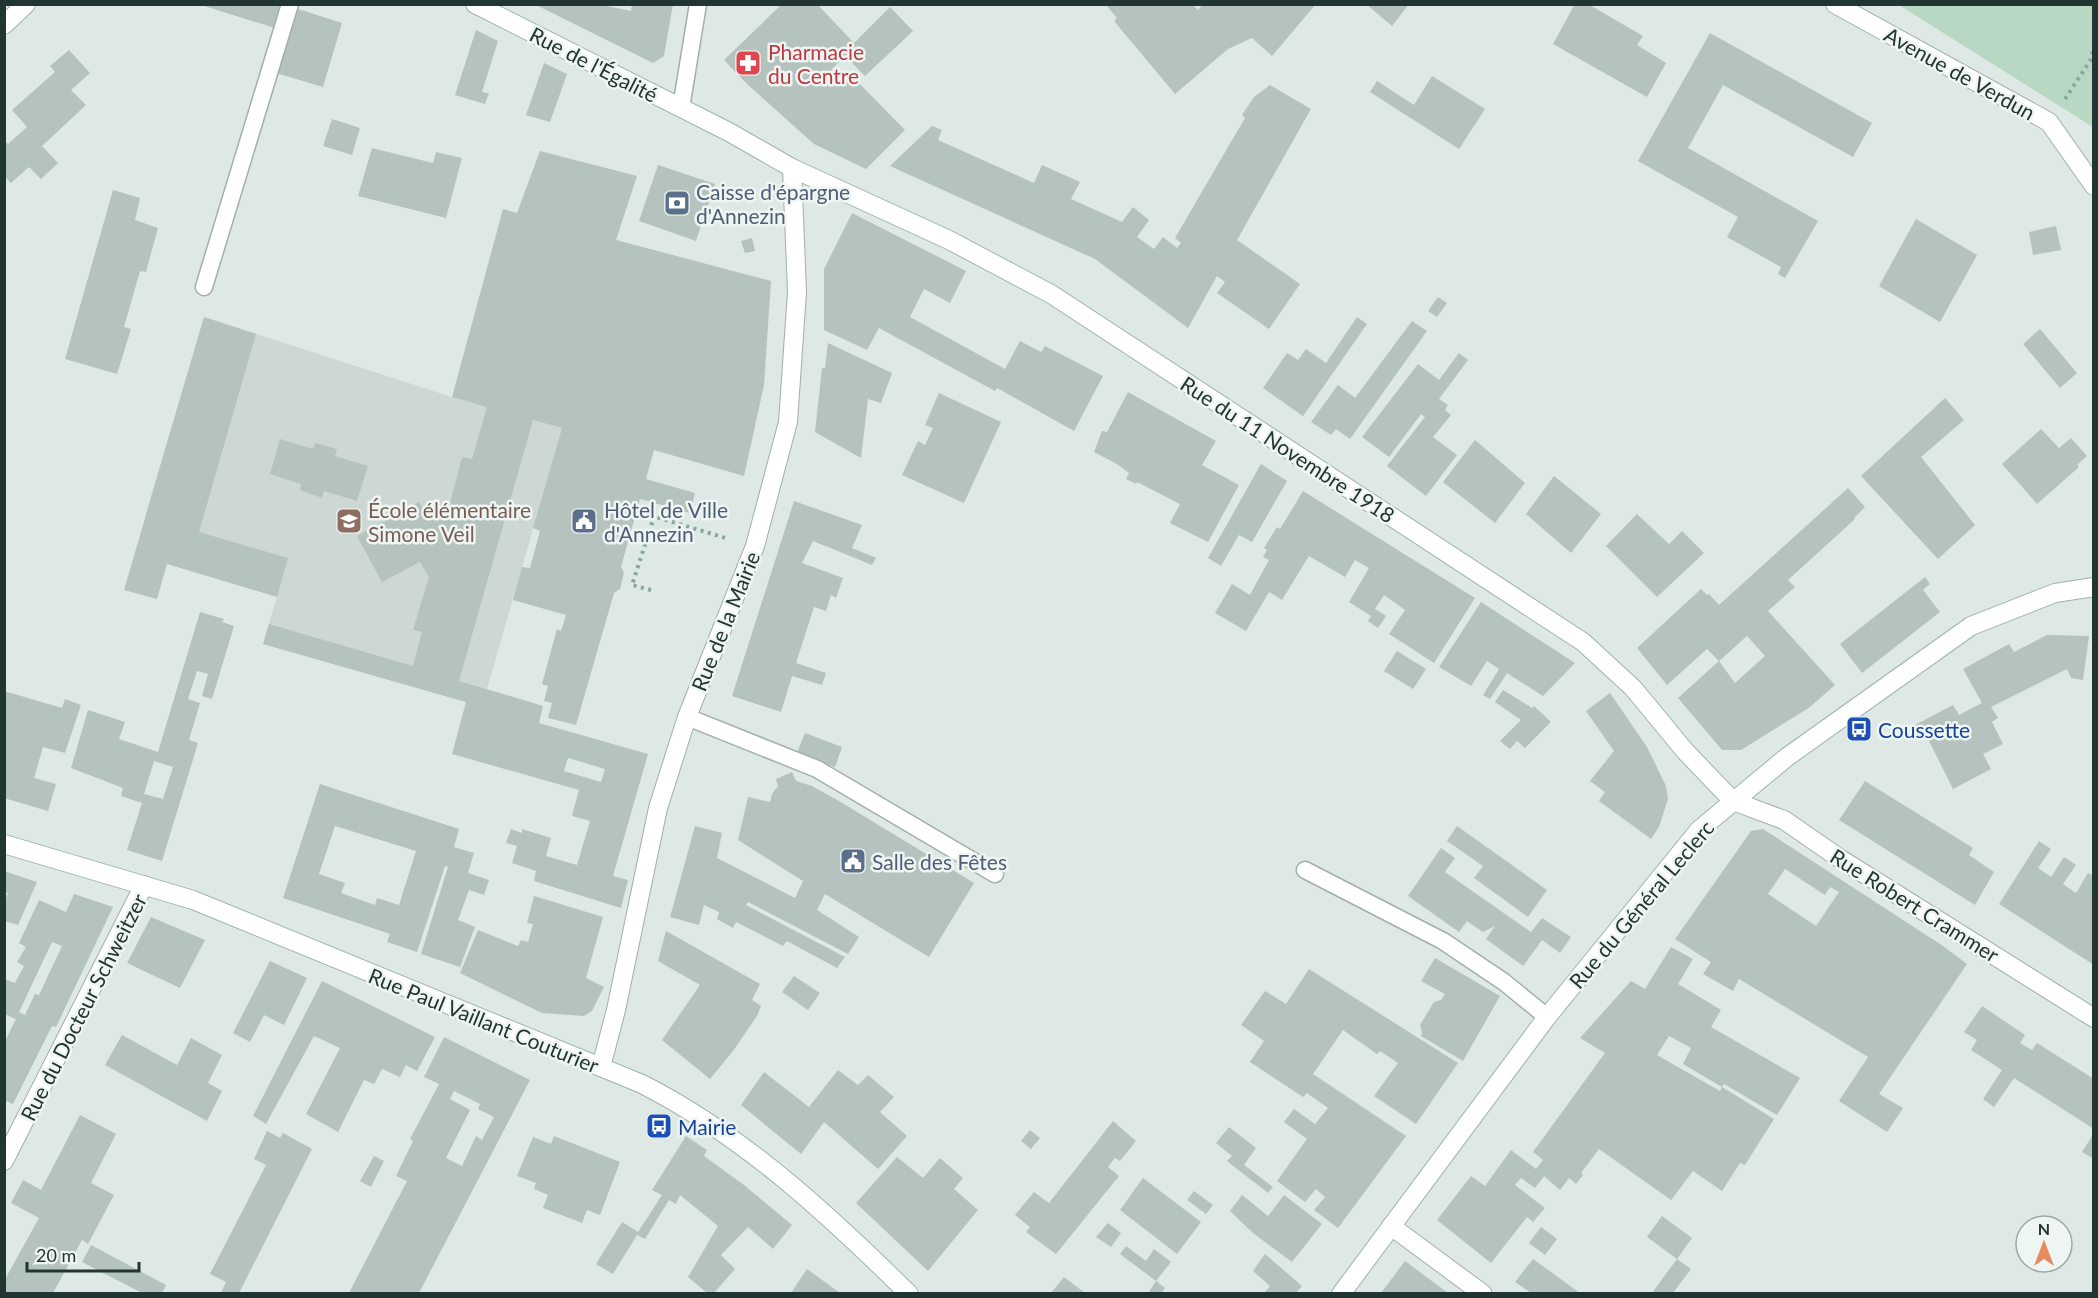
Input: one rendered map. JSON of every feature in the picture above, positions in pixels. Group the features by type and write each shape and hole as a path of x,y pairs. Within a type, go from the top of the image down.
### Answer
{"street":[{"path":"4,25 26,4"},
{"name":"Rue de l'Égalité","path":"475,4 681,108 792,168"},
{"name":"Avenue de Verdun","path":"1835,4 2049,122 2094,186"},
{"name":"Rue de la Mairie","path":"601,1067 616,1010 658,807 687,717 755,546 788,422 797,292 792,168"},
{"name":"Rue du 11 Novembre 1918","path":"792,168 949,240 1051,294 1583,642 1633,688 1684,751 1732,801"},
{"name":"Rue du Général Leclerc","path":"1341,1293 1547,1017 1699,830 1786,757 1971,626 2055,593 2094,587"},
{"name":"Rue Robert Crammer","path":"1732,801 1784,820 1839,858 2094,1018"},
{"name":"Rue Paul Vaillant Couturier","path":"4,844 193,900 642,1084 681,1104 750,1151 848,1234 909,1293"},
{"name":"Rue du Docteur Schweitzer","path":"4,1161 144,885"},
{"path":"1391,1226 1483,1293"}],"lane":[{"path":"204,287 290,4"},
{"path":"681,108 698,4"},
{"path":"687,717 817,769 995,874"},
{"path":"1305,870 1443,940 1504,982 1547,1017"}],"path":[{"path":"2049,122 2090,61 2094,47"},
{"path":"636,511 755,546"},
{"path":"651,590 632,585 654,517"}],"shaded area":[{"name":"École élémentaire Simone Veil","path":"204,317 452,397 562,428 487,689 543,706 539,723 263,644 277,597 178,526 145,516"}],"green space":[{"path":"1899,5 2093,5 2093,127"}],"building":[{"path":"198,4 286,4 278,29"},
{"path":"534,4 607,4 607,6 631,11 632,4 673,4 664,56 653,63"},
{"path":"782,4 817,4 854,43 890,7 913,31 865,76 845,56 831,70 844,82 851,75 905,130 866,169 814,144 747,84 724,60"},
{"path":"1203,4 1316,4 1272,56 1252,38 1228,49 1175,94 1114,21 1117,18 1106,5 1193,5 1198,10"},
{"path":"1366,4 1409,4 1392,26"},
{"path":"1575,4 1588,4 1643,36 1637,45 1666,63 1647,97 1553,44"},
{"path":"295,8 342,23 323,87 276,73"},
{"path":"476,30 498,41 482,92 489,93 485,104 455,95"},
{"path":"1710,33 1872,123 1853,157 1723,85 1688,148 1818,221 1785,278 1778,274 1781,267 1727,237 1738,217 1638,161"},
{"path":"69,50 90,73 71,90 86,105 42,146 58,163 41,179 29,167 11,183 6,178 4,180 4,140 8,144 27,127 12,110 55,72 50,66"},
{"path":"544,63 567,74 550,122 526,115"},
{"path":"1432,76 1485,109 1459,149 1370,92 1377,81 1414,105"},
{"path":"1270,85 1311,109 1237,240 1300,284 1269,329 1217,293 1225,282 1217,276 1188,328 1095,259 890,166 932,126 942,130 938,140 1034,183 1042,165 1080,182 1071,199 1122,222 1133,207 1149,220 1137,237 1154,249 1163,237 1177,248 1181,243 1175,238 1245,118 1242,115 1254,97"},
{"path":"332,119 360,128 352,155 323,146"},
{"path":"372,148 433,163 436,152 462,158 446,218 358,196"},
{"path":"540,151 637,176 616,240 771,281 764,385 744,476 654,450 646,479 695,493 690,513 640,499 621,567 624,573 620,589 614,593 576,725 548,718 552,703 544,701 548,686 542,684 557,629 561,631 566,615 513,600 522,567 530,568 540,531 533,528 562,428 533,420 459,681 543,706 539,723 648,754 613,876 628,880 621,908 534,881 536,871 512,863 517,846 506,843 511,829 522,833 522,829 551,838 546,856 577,865 590,821 572,816 579,790 452,754 466,702 263,644 269,624 413,666 422,632 413,630 429,577 420,562 382,582 357,536 419,502 430,518 449,507 462,457 472,459 487,407 452,397 503,209 517,213","holes":["568,758 605,769 601,782 564,771"]},
{"name":"Caisse d'épargne d'Annezin","path":"658,165 715,184 696,241 639,221"},
{"path":"113,190 140,198 135,220 158,228 146,272 140,271 124,327 131,329 117,374 65,359"},
{"path":"852,213 966,271 950,303 924,289 910,317 1005,369 1020,341 1041,352 1045,346 1103,376 1074,431 997,388 995,391 879,328 867,350 824,330 824,269"},
{"path":"1916,219 1977,255 1940,322 1879,286"},
{"path":"2056,226 2061,250 2033,255 2029,232"},
{"path":"752,238 755,251 745,253 741,241"},
{"path":"1438,297 1447,303 1437,317 1428,311"},
{"path":"204,317 256,334 199,532 288,558 277,597 167,564 157,599 124,590"},
{"path":"1357,317 1367,324 1303,416 1263,388 1287,353 1298,360 1306,349 1326,363"},
{"path":"1412,321 1427,331 1350,439 1336,429 1331,435 1311,422 1338,385 1355,398"},
{"path":"2040,329 2077,373 2060,388 2023,344"},
{"path":"828,343 892,373 881,403 868,399 861,458 815,432 822,368 825,368"},
{"path":"1459,353 1468,360 1439,399 1448,405 1445,410 1451,415 1433,437 1457,455 1426,496 1387,466 1425,417 1421,414 1389,457 1362,437 1418,364 1439,380"},
{"path":"1128,392 1216,441 1202,465 1239,485 1208,542 1170,523 1180,504 1137,482 1136,484 1126,479 1129,473 1094,452 1102,431 1107,432"},
{"path":"939,393 1001,422 964,503 902,475 918,441 925,445 933,428 925,425"},
{"path":"1945,398 1964,420 1921,457 1975,525 1938,559 1861,476"},
{"path":"2041,429 2059,448 2071,438 2087,456 2077,465 2079,467 2037,504 2002,464"},
{"path":"280,439 313,449 315,443 337,449 335,456 368,466 357,501 324,491 322,498 300,490 301,484 270,474"},
{"path":"1475,440 1525,483 1495,523 1443,482"},
{"path":"1261,464 1287,481 1252,542 1239,535 1221,566 1208,558"},
{"path":"1554,476 1601,514 1571,553 1526,514"},
{"path":"1848,488 1865,507 1855,519 1788,580 1795,587 1768,611 1835,685 1810,707 1741,750 1722,750 1678,698 1719,661 1707,649 1667,685 1637,648 1701,589 1719,605","holes":["1747,636 1765,656 1735,683 1719,661"]},
{"path":"1303,491 1475,598 1434,663 1389,634 1405,610 1384,595 1375,609 1386,616 1378,628 1368,621 1371,616 1349,602 1369,568 1355,560 1345,577 1309,556 1282,600 1269,592 1246,631 1215,613 1232,584 1250,595 1269,560 1263,557 1267,550 1264,548 1277,527 1280,529"},
{"path":"794,501 862,525 852,548 876,558 872,565 813,541 802,563 843,578 836,598 831,595 826,611 814,607 796,663 826,673 822,685 792,676 781,712 732,696"},
{"path":"1637,514 1669,544 1682,531 1704,553 1657,597 1606,546"},
{"path":"1925,577 1930,584 1923,590 1940,612 1862,673 1840,644"},
{"path":"1481,602 1575,663 1543,696 1507,673 1490,699 1483,695 1499,669 1487,661 1471,686 1439,667"},
{"path":"200,612 224,619 222,622 234,626 212,699 202,696 208,674 197,671 188,699 200,703 189,740 198,743 162,861 127,850 142,803 121,796 123,788 71,768 88,710 125,722 119,739 158,752","holes":["154,761 173,767 163,799 144,794"]},
{"path":"2047,635 2089,636 2083,680 2071,678 2067,669 1991,707 1998,718 1992,722 2003,744 1983,754 1991,769 1953,789 1924,731 1919,733 1915,725 1953,705 1959,715 1982,703 1963,669 2009,644 2014,652"},
{"path":"1397,651 1426,669 1413,689 1384,671"},
{"path":"1503,690 1532,708 1534,706 1551,722 1525,748 1517,741 1510,749 1500,741 1521,720 1495,702"},
{"path":"4,691 62,708 65,699 81,705 65,753 43,747 34,778 56,784 48,811 4,798"},
{"path":"1610,693 1647,747 1666,786 1668,799 1659,827 1651,839 1599,801 1605,792 1590,781 1614,751 1586,711"},
{"path":"805,733 842,747 835,767 797,753"},
{"name":"Salle des Fêtes","path":"792,772 796,781 812,786 839,801 974,883 929,957 825,894 817,910 859,937 848,954 748,902 746,905 845,957 837,968 787,941 783,946 736,922 733,928 717,919 719,912 704,905 699,925 670,917 695,826 722,833 717,858 795,898 803,881 738,840 748,797 770,802 778,786 776,779"},
{"path":"1865,781 1973,848 1969,855 1994,872 1975,905 1839,820"},
{"path":"320,784 459,829 454,847 474,853 468,873 489,880 484,895 469,890 458,920 475,927 460,967 421,954 448,867 445,866 417,952 387,942 390,934 283,898","holes":["335,826 416,851 399,905 377,898 375,905 341,893 345,883 319,874"]},
{"path":"1457,826 1547,890 1528,917 1474,878 1483,866 1447,841"},
{"path":"1763,829 1967,964 1879,1094 1903,1108 1887,1132 1839,1101 1868,1057 1739,979 1733,991 1703,974 1711,962 1675,939 1751,831","holes":["1785,869 1825,895 1830,887 1839,892 1816,926 1768,894"]},
{"path":"2039,841 2051,849 2038,868 2051,877 2064,857 2076,865 2063,884 2076,893 2088,873 2094,876 2094,965 1999,904"},
{"path":"1441,848 1455,858 1445,872 1531,932 1542,918 1571,937 1560,953 1542,940 1523,966 1486,939 1495,926 1483,932 1467,921 1459,932 1408,896"},
{"path":"4,871 37,882 18,925 4,921 4,903 8,893 4,892"},
{"path":"74,894 113,907 56,1027 52,1026 13,1104 4,1100 4,1043 16,1019 4,1014 4,979 15,983 24,966 17,962 26,947 19,943 39,900 66,912","holes":["52,942 62,946 39,995 35,994 25,1015 19,1012"]},
{"path":"534,896 603,917 586,978 604,987 592,1011 584,1016 542,1013 460,973 478,930 518,946 521,940 528,942 533,924 527,923"},
{"path":"151,917 205,940 180,988 127,963"},
{"path":"666,931 760,984 752,1000 761,1006 757,1016 710,1079 662,1040 700,985 658,961"},
{"path":"1671,947 1693,959 1678,984 1721,1010 1711,1027 1800,1078 1777,1115 1724,1084 1722,1087 1774,1119 1745,1165 1740,1163 1722,1191 1693,1171 1671,1200 1599,1149 1581,1173 1583,1175 1576,1184 1569,1178 1560,1190 1544,1176 1535,1188 1521,1178 1515,1185 1545,1208 1533,1222 1527,1217 1491,1263 1437,1220 1471,1176 1485,1186 1511,1150 1536,1169 1543,1160 1533,1152 1605,1053 1580,1038 1631,981 1645,989","holes":["1669,1036 1691,1048 1683,1064 1722,1087 1720,1091 1657,1055"]},
{"path":"1435,958 1500,996 1463,1061 1421,1036 1420,1025 1434,1002 1441,1000 1445,994 1421,981"},
{"path":"270,961 307,978 284,1025 264,1015 250,1042 233,1033"},
{"path":"1309,969 1458,1063 1416,1124 1374,1096 1398,1063 1380,1051 1377,1054 1343,1030 1313,1074 1406,1136 1338,1228 1314,1210 1325,1197 1316,1189 1305,1202 1277,1181 1307,1139 1284,1122 1294,1109 1315,1124 1328,1108 1307,1093 1303,1097 1250,1062 1264,1041 1241,1025 1265,991 1286,1004"},
{"path":"794,976 820,993 808,1010 782,992"},
{"path":"322,981 435,1037 417,1071 406,1065 400,1077 382,1069 374,1084 364,1080 338,1132 306,1114 340,1048 314,1036 266,1124 253,1116"},
{"path":"1982,1006 2025,1035 2020,1043 2032,1050 2037,1043 2094,1079 2094,1129 2014,1078 1994,1107 1983,1099 2002,1070 1971,1050 1977,1040 1964,1032"},
{"path":"122,1035 177,1065 191,1038 222,1055 208,1083 222,1091 207,1121 105,1065"},
{"path":"444,1037 530,1080 419,1293 349,1293 407,1181 396,1176 413,1141 410,1139 439,1084 424,1077","holes":["454,1091 480,1104 478,1109 494,1117 482,1140 476,1136 462,1166 446,1158 470,1110 450,1099"]},
{"path":"838,1070 858,1085 868,1075 894,1097 880,1112 907,1136 878,1169 824,1122 801,1154 741,1105 764,1072 809,1107"},
{"path":"80,1115 116,1134 91,1183 114,1195 88,1244 82,1240 53,1293 4,1293 4,1281 39,1218 11,1203 23,1180 41,1190"},
{"path":"1113,1121 1136,1141 1120,1161 1115,1158 1108,1167 1119,1176 1056,1254 1026,1232 1030,1227 1015,1215 1034,1192 1049,1203"},
{"path":"1229,1127 1256,1148 1244,1165 1273,1187 1268,1193 1227,1161 1232,1156 1216,1143"},
{"path":"1030,1130 1040,1138 1031,1149 1021,1141"},
{"path":"267,1131 280,1138 283,1133 312,1149 239,1293 221,1293 226,1282 210,1274 266,1165 254,1159"},
{"path":"2094,1133 2094,1159 2082,1152"},
{"path":"554,1136 620,1162 600,1215 587,1210 582,1223 543,1208 548,1195 534,1189 536,1183 517,1176 533,1137 551,1144"},
{"path":"686,1136 707,1150 704,1156 744,1185 792,1225 773,1249 748,1227 721,1255 735,1269 714,1293 707,1293 688,1277 718,1226 680,1195 676,1204 669,1200 645,1239 637,1235 613,1274 596,1264 622,1222 638,1232 662,1195 652,1190"},
{"path":"374,1156 384,1161 371,1187 360,1181"},
{"path":"897,1157 923,1178 940,1158 963,1178 954,1189 978,1210 928,1271 856,1203"},
{"path":"1143,1178 1201,1222 1177,1254 1120,1210"},
{"path":"1194,1191 1213,1205 1206,1214 1187,1200"},
{"path":"1242,1195 1268,1216 1284,1195 1322,1224 1292,1262 1253,1233 1230,1211"},
{"path":"1662,1216 1692,1238 1677,1259 1647,1237"},
{"path":"1108,1223 1121,1233 1111,1247 1096,1237"},
{"path":"1541,1227 1557,1239 1545,1255 1529,1243"},
{"path":"91,1245 166,1285 162,1293 142,1293 82,1262"},
{"path":"1126,1246 1146,1261 1154,1249 1171,1262 1156,1281 1120,1254"},
{"path":"1265,1254 1302,1286 1296,1293 1264,1293 1270,1286 1253,1271"},
{"path":"1533,1259 1580,1293 1531,1293 1515,1282"},
{"path":"1677,1259 1691,1269 1673,1293 1652,1293"},
{"path":"1405,1261 1448,1293 1381,1293"},
{"path":"807,1269 840,1293 791,1293"},
{"path":"1064,1277 1085,1293 1051,1293"},
{"path":"1156,1281 1165,1288 1161,1293 1148,1293"}],"place":[{"name":"Pharmacie du Centre","path":"748,63"},
{"name":"Caisse d'épargne d'Annezin","path":"677,203"},
{"name":"École élémentaire Simone Veil","path":"349,521"},
{"name":"Hôtel de Ville d'Annezin","path":"584,521"},
{"name":"Coussette","path":"1859,729"},
{"name":"Salle des Fêtes","path":"853,861"},
{"name":"Mairie","path":"659,1126"}]}
